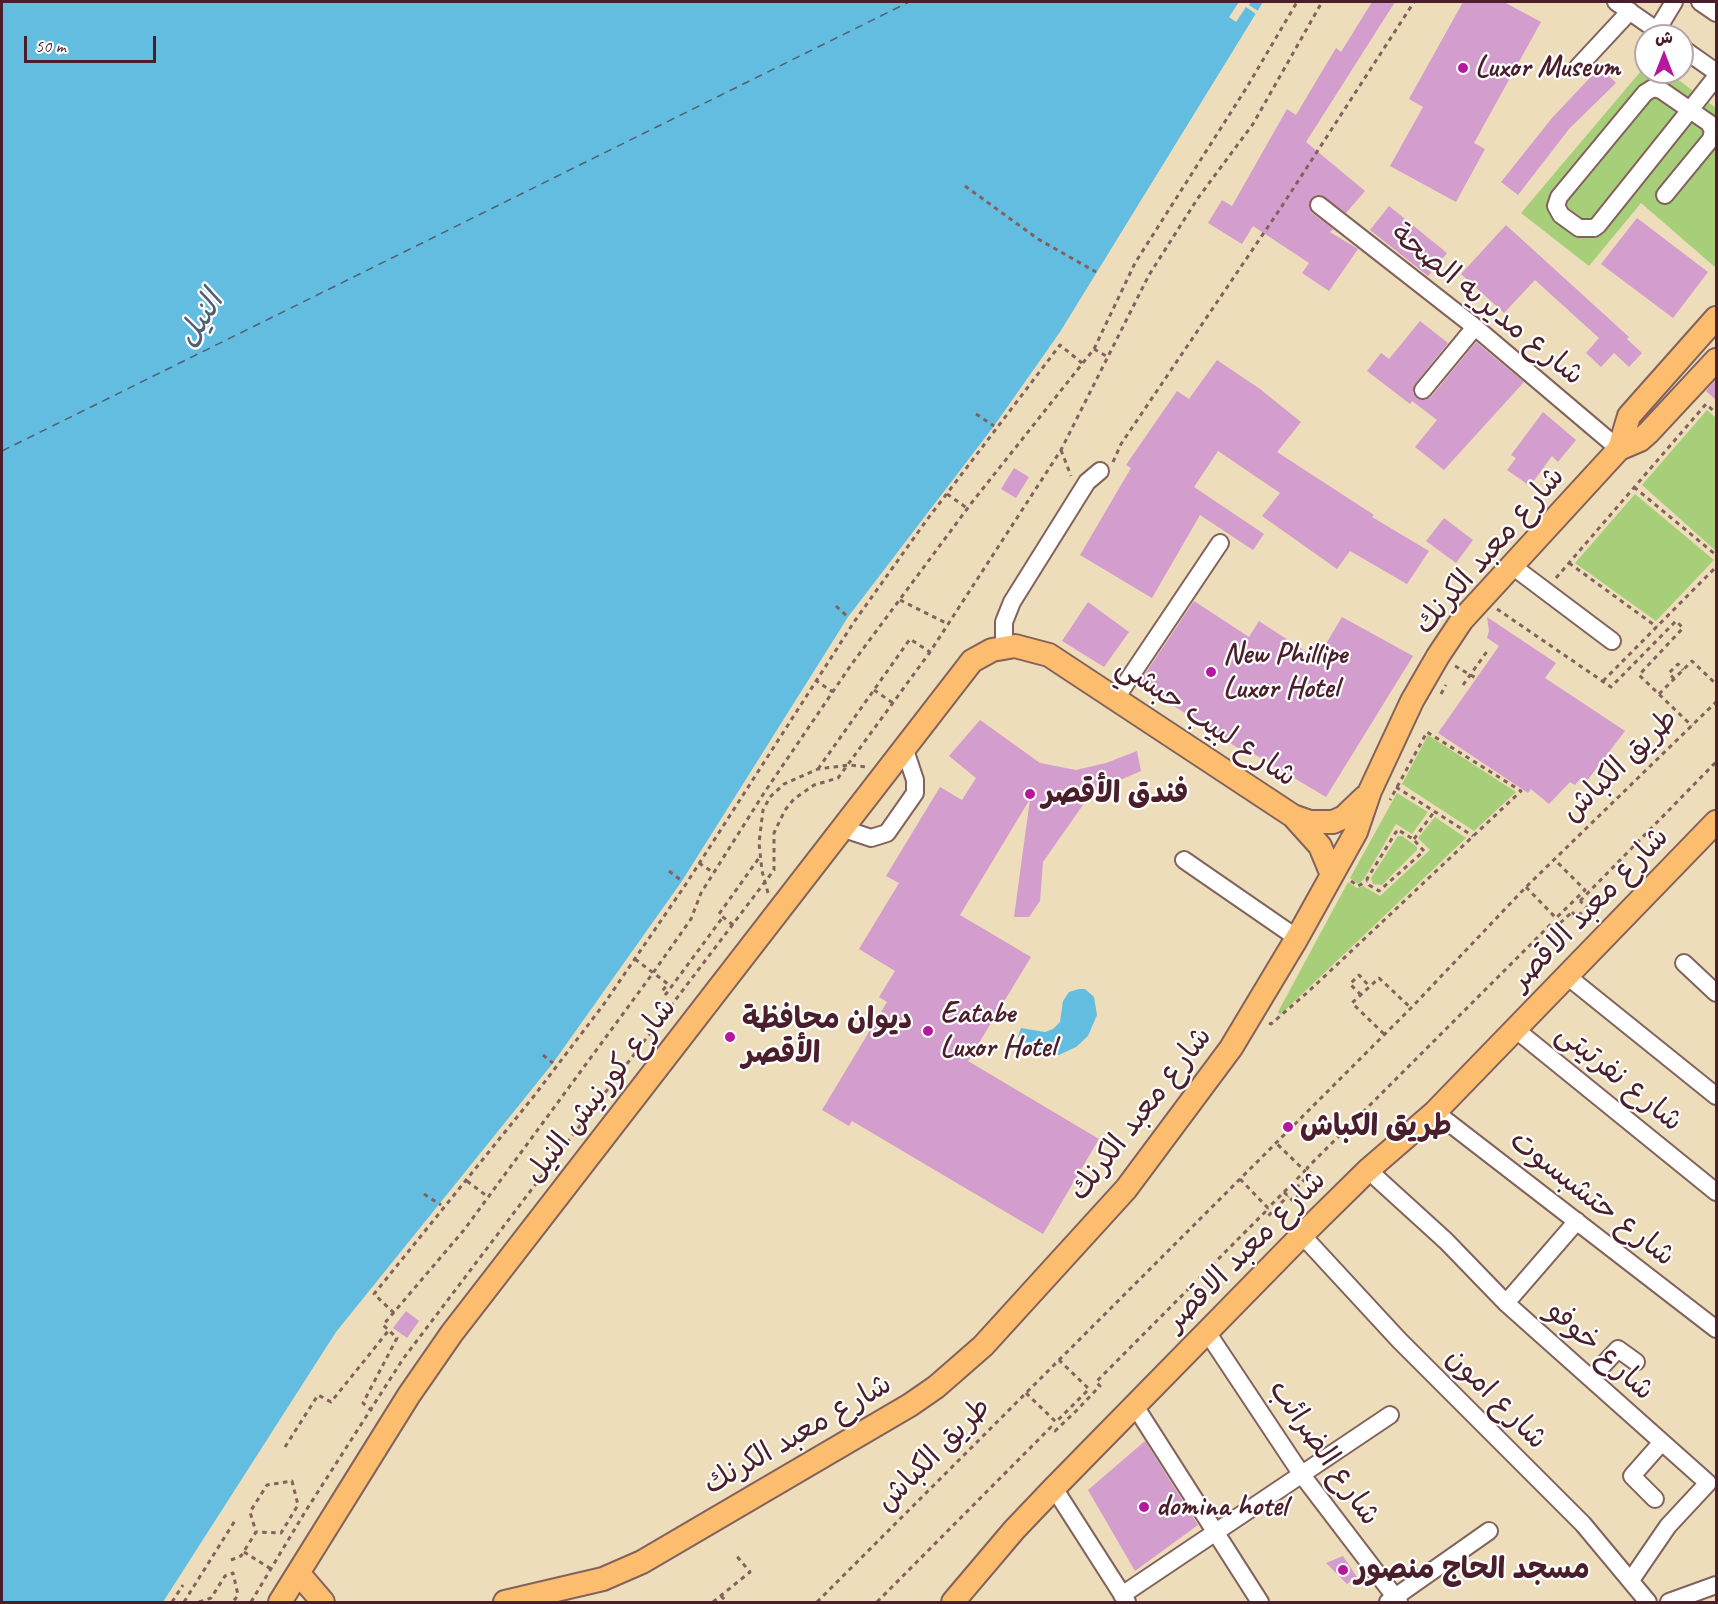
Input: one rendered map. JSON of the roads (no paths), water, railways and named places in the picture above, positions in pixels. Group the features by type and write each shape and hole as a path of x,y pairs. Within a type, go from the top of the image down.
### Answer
{"main road":[{"name":"شارع معبد الكرنك","path":"1619,449 1629,416 1716,318"},
{"name":"شارع معبد الكرنك","path":"506,1602 593,1582 642,1562 936,1387 983,1346 1126,1189 1206,1084 1253,1013 1297,938 1340,877 1373,783 1427,673 1480,598 1619,449 1640,440 1649,432 1716,360"},
{"name":"شارع لبيب حبشي","path":"1004,647 1027,647 1049,655 1293,816 1310,822 1333,822 1354,811 1373,783"},
{"name":"شارع كورنيش النيل","path":"280,1602 405,1402 447,1340 963,669 982,654 1004,647"},
{"path":"1293,816 1320,846 1340,877"},
{"name":"شارع معبد الاقصر","path":"953,1602 1014,1530 1054,1488 1368,1170 1436,1112 1716,822"},
{"path":"296,1579 323,1602"}],"street":[{"path":"1665,24 1674,2"},
{"path":"1700,2 1716,13"},
{"path":"1578,67 1623,6 1648,24"},
{"path":"1694,56 1716,72"},
{"path":"1665,195 1713,135 1709,123 1690,110 1657,88 1648,89 1559,196 1556,206 1561,215 1584,230 1598,225 1690,110 1716,77"},
{"name":"شارع مديريه الصحة","path":"1319,205 1475,327 1619,449"},
{"path":"1423,390 1475,327"},
{"path":"1004,647 1003,628 1007,612 1082,489 1100,471"},
{"path":"1116,698 1220,543"},
{"path":"1511,565 1612,641"},
{"path":"841,828 871,838 887,833 915,793 915,780 904,747"},
{"path":"1184,860 1297,938"},
{"path":"1684,963 1716,993"},
{"path":"1568,976 1716,1096"},
{"name":"شارع نفرتيتى","path":"1515,1029 1716,1192"},
{"name":"شارع حتشبسوت","path":"1436,1112 1716,1329"},
{"name":"شارع خوفو","path":"1368,1170 1446,1241 1506,1303 1708,1485 1676,1515 1631,1580"},
{"path":"1506,1303 1577,1221"},
{"name":"شارع امون","path":"1302,1235 1399,1340 1583,1524 1648,1602"},
{"name":"شارع الضرائب","path":"1207,1332 1302,1475 1394,1601"},
{"path":"1591,1378 1616,1350 1622,1350 1635,1362"},
{"path":"1135,1406 1260,1602"},
{"path":"1054,1488 1125,1599 1214,1533 1390,1415"},
{"path":"1655,1499 1632,1476 1662,1442"},
{"path":"1394,1601 1489,1531"},
{"path":"1669,1602 1716,1586"}],"water":[{"name":"النيل","path":"2,2 1263,2 1060,332 994,426 848,617 682,881 553,1063 336,1332 163,1602 2,1602"},
{"path":"1085,989 1094,997 1097,1015 1088,1036 1076,1047 1059,1055 1040,1053 1018,1037 1021,1028 1045,1032 1053,1029 1060,1022 1063,1001 1069,992"}],"place":[{"name":"Luxor Museum","path":"1463,68"},
{"name":"New Phillipe Luxor Hotel","path":"1211,672"},
{"name":"فندق الأقصر","path":"1030,794"},
{"name":"Eatabe Luxor Hotel","path":"928,1031"},
{"name":"ديوان محافظة الأقصر","path":"730,1037"},
{"name":"طريق الكباش","path":"1288,1127"},
{"name":"domina hotel","path":"1144,1507"},
{"name":"مسجد الحاج منصور","path":"1343,1570"}]}
